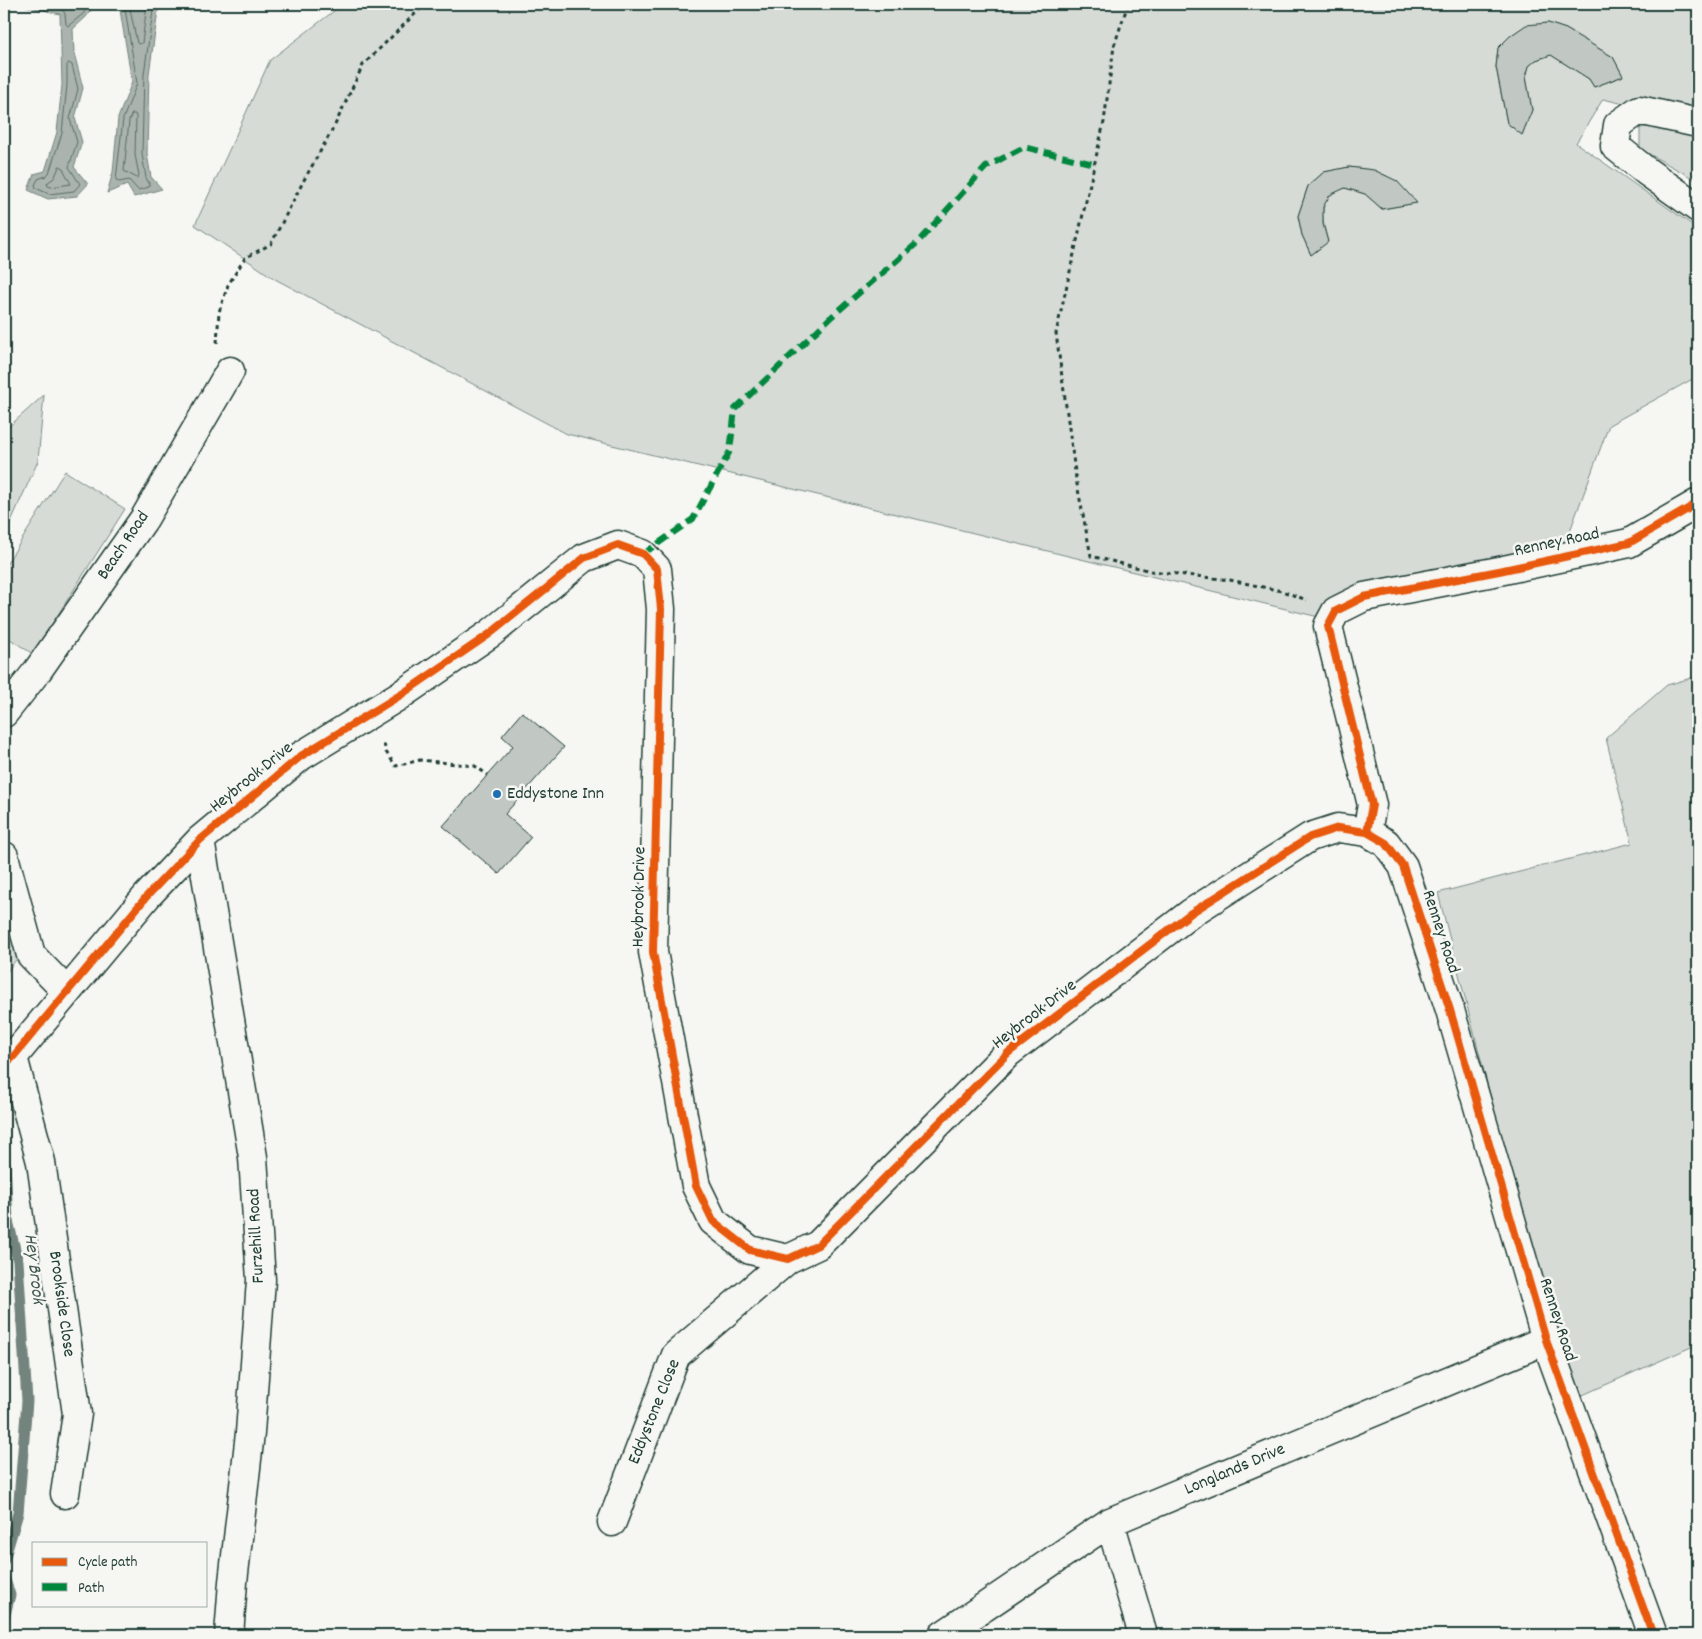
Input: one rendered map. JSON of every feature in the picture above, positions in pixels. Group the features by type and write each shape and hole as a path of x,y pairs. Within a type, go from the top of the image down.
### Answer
{"street":[{"path":"1698,123 1639,110 1618,124 1615,146 1698,208"},
{"name":"Beach Road","path":"4,713 38,670 144,519 230,370"},
{"name":"Renney Road","path":"1336,611 1364,597 1629,543 1698,503"},
{"name":"Heybrook Drive","path":"8,1061 147,896 200,840 302,756 379,708 491,633 584,558 618,545 643,554 657,569 661,609 653,952 696,1186 713,1221 750,1250 788,1259 818,1246 1008,1053 1191,913 1310,837 1338,828 1367,832"},
{"path":"1336,611 1328,626 1372,805 1367,832"},
{"name":"Renney Road","path":"1367,832 1386,843 1403,866 1450,1010 1546,1340 1653,1635"},
{"name":"Furzehill Road","path":"200,840 253,1157 261,1280 250,1433 233,1582 229,1635"},
{"path":"4,856 31,955 67,992"},
{"name":"Brookside Close","path":"8,1061 41,1162 77,1414 65,1494"},
{"name":"Eddystone Close","path":"612,1522 676,1355 788,1259"},
{"name":"Longlands Drive","path":"943,1635 1110,1522 1546,1340"},
{"path":"1110,1522 1143,1635"}],"path":[{"path":"230,370 217,344 219,312 228,284 245,258 271,244 334,127 363,65 425,4"},
{"path":"1128,4 1114,46 1104,122 1056,333 1076,479 1091,556 1151,571 1230,580 1282,591 1336,611"},
{"path":"379,708 386,752 396,766 420,760 475,766 488,775"}],"shaded area":[{"path":"343,4 1698,4 1698,121 1603,99 1576,143 1698,229 1698,376 1609,425 1560,558 1331,620 567,434 275,279 195,225 270,60","holes":["1548,23 1566,29 1613,57 1623,76 1594,87 1589,79 1551,55 1536,60 1529,66 1526,77 1532,110 1522,135 1507,123 1496,67 1498,48 1510,36 1526,26","1349,167 1387,176 1416,203 1382,209 1365,194 1345,188 1335,192 1326,200 1323,211 1328,241 1311,255 1302,235 1298,216 1308,186 1324,172"]},
{"path":"1654,126 1698,133 1698,181 1640,149 1640,128"},
{"path":"44,395 38,461 4,537 4,431"},
{"path":"65,471 125,509 33,654 4,635 4,568"},
{"path":"1698,676 1698,1344 1569,1401 1438,893 1632,843 1606,738 1667,685"},
{"path":"4,889 18,957 4,976"}],"water":[{"path":"18,4 95,4 86,17 73,29 74,53 83,88 75,118 82,142 74,167 88,184 77,196 48,199 28,190 34,174 45,171 57,132 62,85 60,14"},
{"path":"115,4 159,4 149,74 147,154 151,177 162,189 134,197 127,185 107,193 113,172 118,118 132,82 120,10"}],"building":[{"path":"1548,23 1566,29 1613,57 1623,76 1594,87 1589,79 1551,55 1536,60 1529,66 1526,77 1532,110 1522,135 1507,123 1496,67 1498,48 1510,36 1526,25"},
{"path":"1349,167 1374,170 1397,181 1417,203 1382,209 1365,194 1345,188 1330,195 1323,207 1323,224 1328,242 1311,255 1302,235 1298,216 1308,186 1324,172"},
{"name":"Eddystone Inn","path":"522,712 564,747 505,814 531,837 499,874 443,826 513,746 502,736"}],"waterway":[{"name":"Hey Brook","path":"4,1160 8,1221 18,1261 27,1401 18,1513 4,1560"},
{"name":"Hey Brook","path":"4,1577 10,1595 4,1618"}],"marked path":[{"path":"643,554 693,519 730,451 735,409 830,318 916,244 986,167 1024,147 1094,164"}],"cycle path":[{"path":"1653,1635 1546,1340 1450,1010 1403,866 1386,843 1367,832 1372,805 1328,626 1336,611 1364,597 1629,543 1698,503"},
{"path":"4,1065 13,1057 147,896 200,840 301,756 402,694 491,633 584,558 618,545 643,554 657,569 661,609 653,952 696,1186 713,1221 750,1250 788,1259 818,1245 1008,1053 1191,913 1310,837 1338,828 1367,832"}],"place":[{"name":"Eddystone Inn","path":"497,794"}]}
